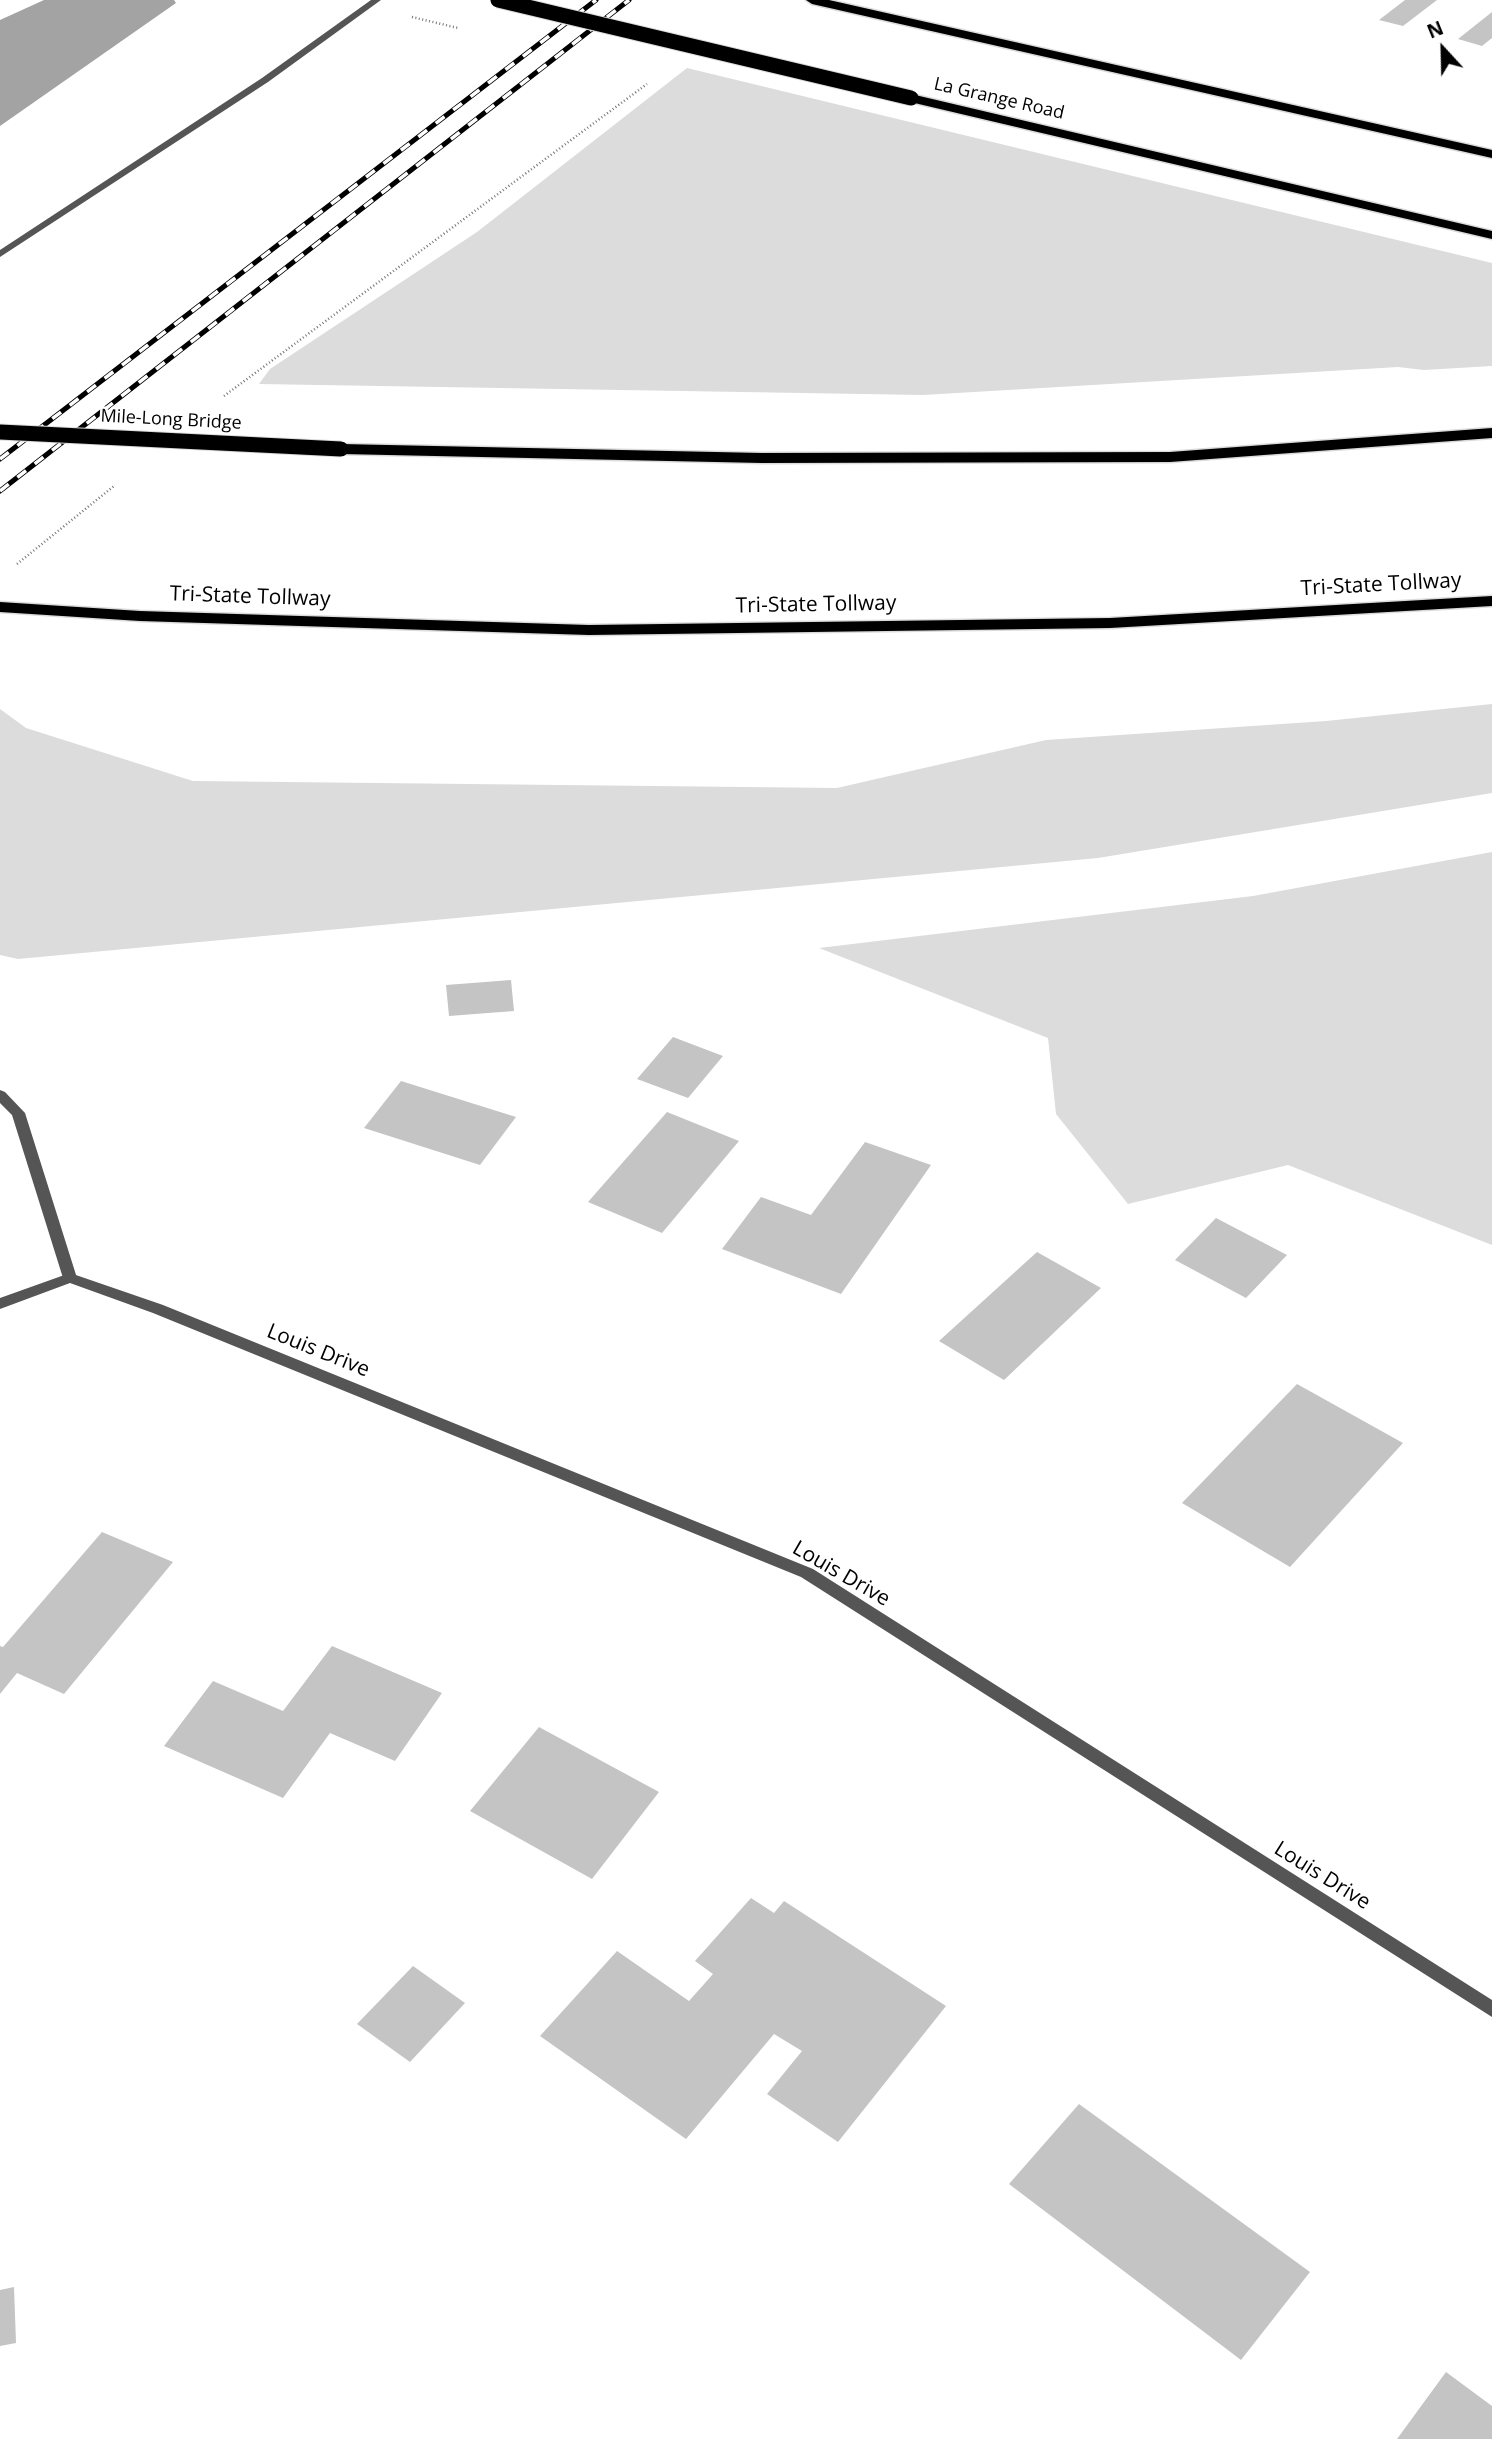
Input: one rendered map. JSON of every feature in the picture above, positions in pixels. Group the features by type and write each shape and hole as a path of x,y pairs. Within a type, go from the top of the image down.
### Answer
{"highway":[{"name":"La Grange Road","path":"498,0 1492,235"},
{"path":"812,0 1492,154"},
{"name":"Mile-Long Bridge","path":"0,432 341,449 762,458 1170,457 1492,433"},
{"name":"Tri-State Tollway","path":"0,607 140,616 589,630 1110,623 1492,601"}],"street":[{"path":"0,254 265,80 377,0"},
{"path":"0,1095 18,1113 70,1279 0,1304"},
{"name":"Louis Drive","path":"70,1279 158,1308 807,1573 1492,2009"}],"path":[{"path":"367,7 459,28"},
{"path":"216,403 259,368 650,81"},
{"path":"11,569 119,481"}],"shaded area":[{"path":"44,0 174,0 176,3 0,126 0,20"},
{"path":"687,68 1492,263 1492,366 1424,370 1398,367 923,395 259,384 270,369 477,232"},
{"path":"1492,704 1492,793 1098,858 18,959 0,955 0,709 26,728 193,781 837,788 1046,740 1326,721"},
{"path":"1492,852 1492,1245 1288,1165 1128,1204 1056,1114 1048,1038 819,948 1253,896"}],"building":[{"path":"1405,0 1437,0 1403,26 1379,20"},
{"path":"1492,12 1492,38 1482,46 1458,39"},
{"path":"511,980 514,1011 449,1016 446,985"},
{"path":"673,1037 723,1056 688,1098 637,1079"},
{"path":"401,1081 516,1117 480,1165 364,1128"},
{"path":"667,1112 739,1141 662,1233 588,1202"},
{"path":"865,1142 931,1165 841,1294 722,1249 761,1197 811,1215"},
{"path":"1216,1218 1287,1255 1246,1298 1175,1260"},
{"path":"1037,1252 1101,1288 1004,1380 939,1341"},
{"path":"1297,1384 1403,1443 1290,1567 1182,1503"},
{"path":"102,1532 173,1562 64,1694 17,1673 0,1694 0,1646 3,1647"},
{"path":"332,1646 442,1693 395,1761 330,1733 283,1798 164,1746 213,1681 283,1711"},
{"path":"539,1727 659,1792 592,1879 470,1811"},
{"path":"751,1898 774,1913 784,1901 946,2006 838,2142 767,2094 802,2051 774,2034 686,2139 540,2036 617,1951 689,2001 713,1974 695,1961"},
{"path":"413,1966 465,2003 410,2062 357,2024"},
{"path":"1079,2104 1310,2272 1241,2360 1009,2184"},
{"path":"14,2287 16,2343 0,2346 0,2290"},
{"path":"1446,2372 1492,2406 1492,2439 1397,2439"}],"railway":[{"path":"0,459 596,0"},
{"path":"0,491 629,0"}]}
